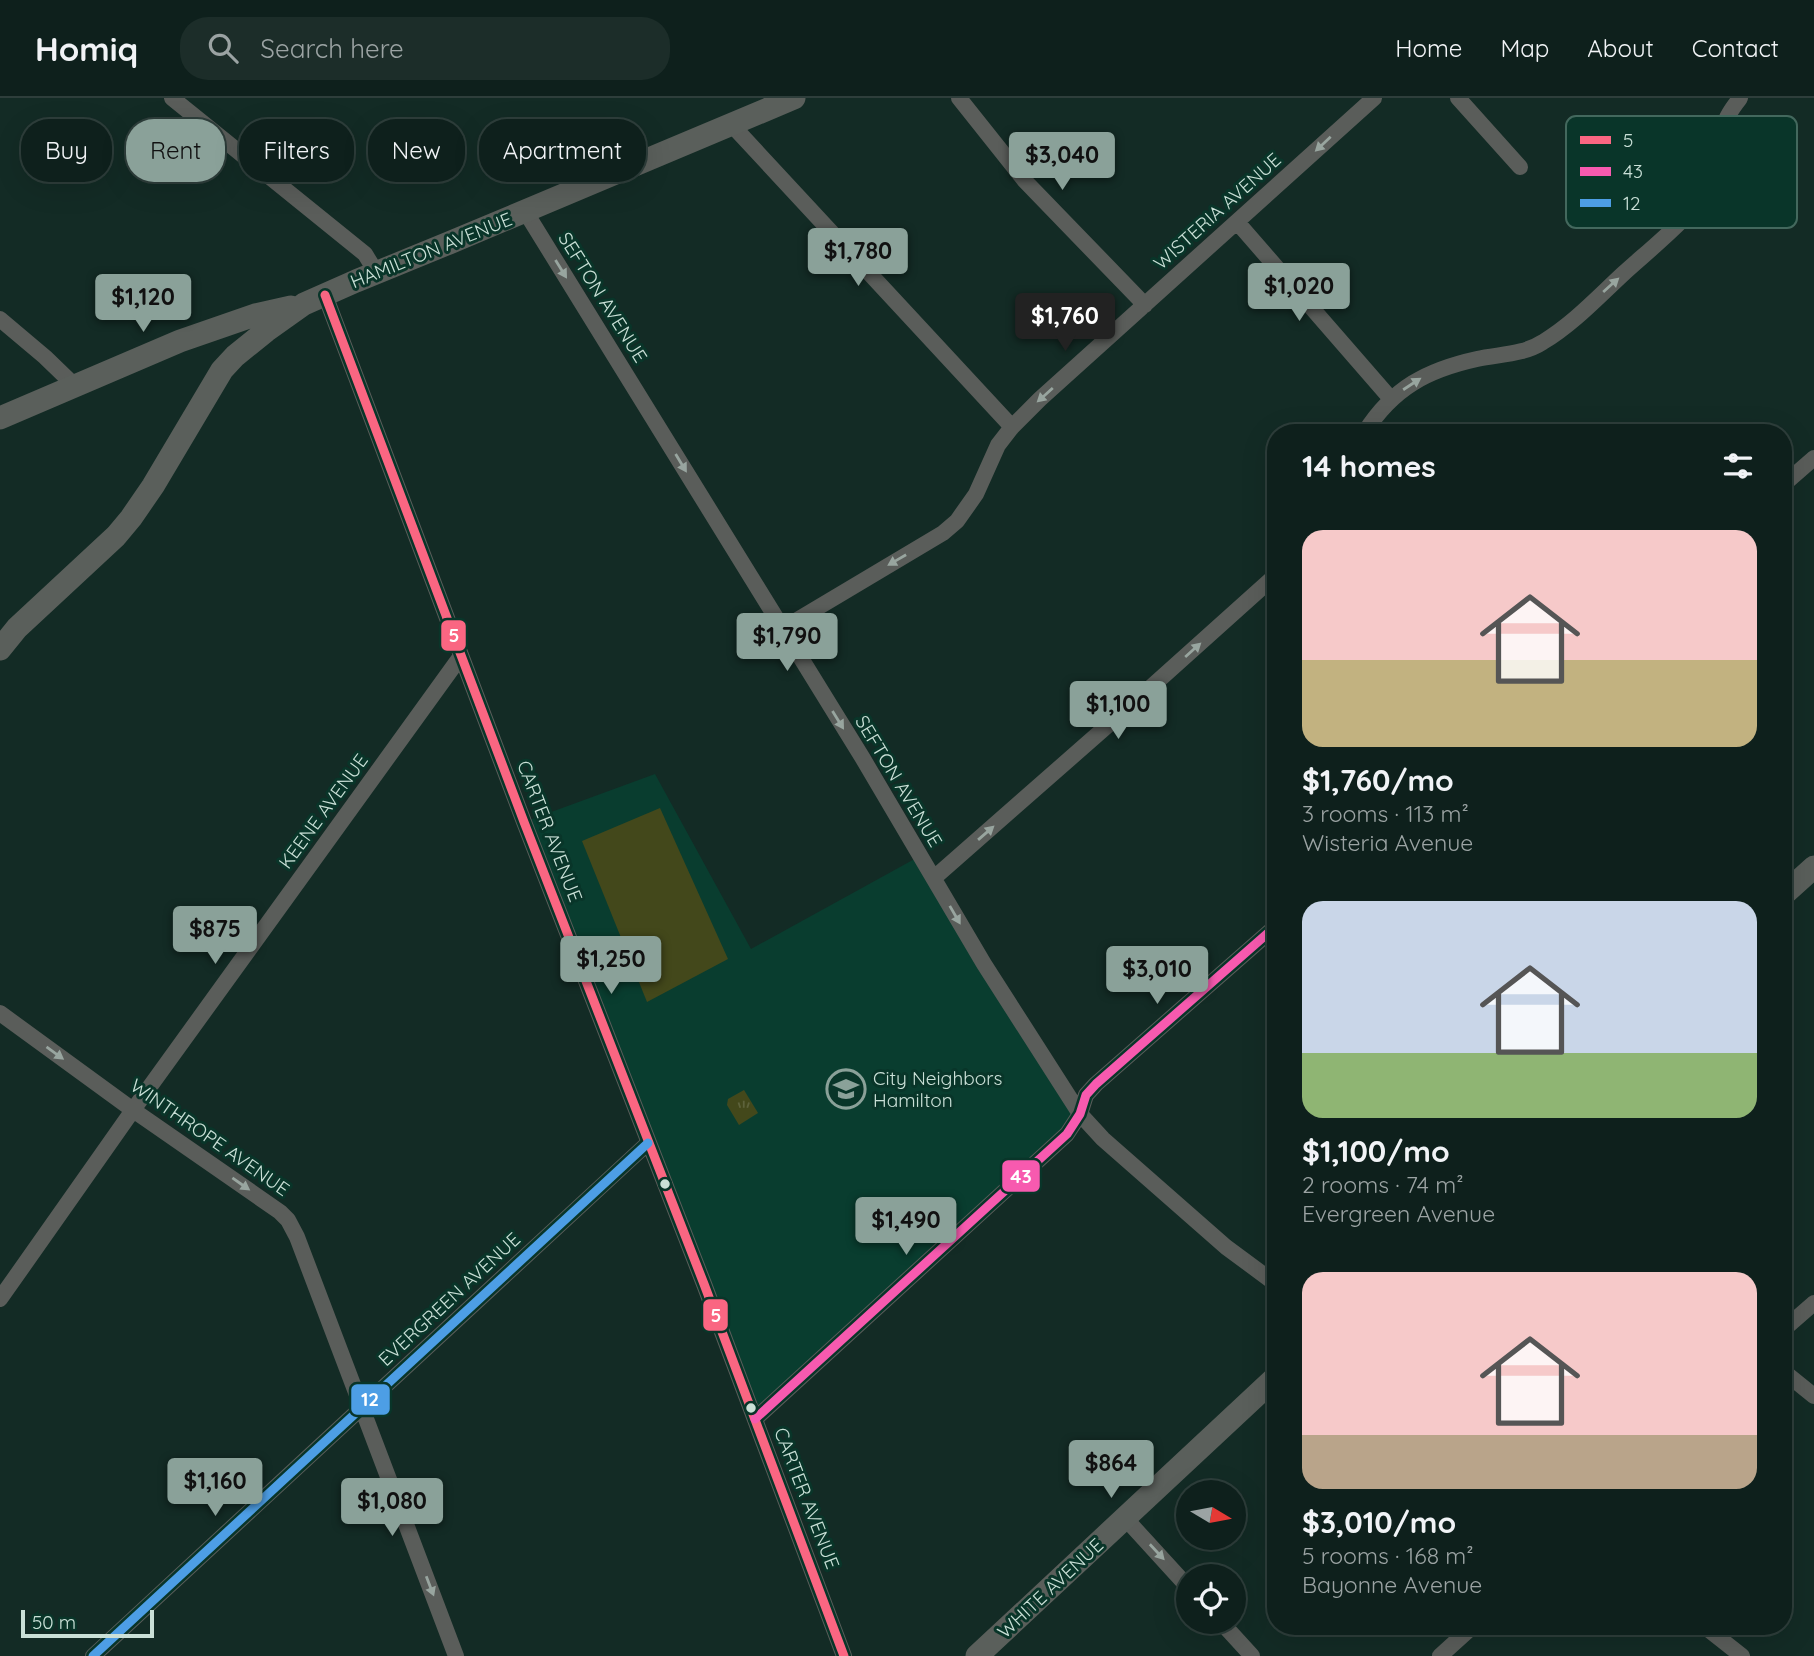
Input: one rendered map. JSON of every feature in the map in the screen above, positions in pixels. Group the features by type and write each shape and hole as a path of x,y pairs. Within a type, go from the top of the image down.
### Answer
{"street":[{"path":"172,98 365,254 376,272"},
{"name":"HAMILTON AVENUE","path":"0,649 16,628 116,536 131,518 222,370 265,331 315,299 376,272 794,98"},
{"path":"959,98 1025,181 1145,305"},
{"name":"WISTERIA AVENUE","path":"782,629 943,533 957,521 972,500 998,446 1012,427 1237,222 1357,104 1374,98"},
{"path":"1458,98 1520,167"},
{"path":"1727,116 1740,98"},
{"path":"731,124 1012,427"},
{"name":"SEFTON AVENUE","path":"525,211 862,757 984,964 1080,1114 1103,1139 1216,1238 1267,1277"},
{"path":"1237,222 1391,398"},
{"path":"1371,424 1391,398 1429,373 1478,359 1530,349 1557,332 1673,228"},
{"path":"0,418 214,328 315,299"},
{"name":"CARTER AVENUE","path":"315,299 461,656 845,1656"},
{"path":"0,319 45,356 75,386"},
{"path":"1792,477 1814,458"},
{"path":"934,878 1267,583"},
{"name":"KEENE AVENUE","path":"0,1299 461,656"},
{"path":"1792,887 1814,867"},
{"path":"755,1419 1067,1134 1080,1114 1086,1095 1096,1084 1267,934"},
{"name":"WINTHROPE AVENUE","path":"0,1013 288,1220 363,1407 456,1656"},
{"name":"EVERGREEN AVENUE","path":"93,1656 648,1143"},
{"path":"1792,1323 1814,1303"},
{"path":"1792,1378 1814,1396"},
{"name":"WHITE AVENUE","path":"977,1656 1267,1385"},
{"path":"1125,1518 1176,1574"},
{"path":"1232,1634 1252,1656"},
{"path":"1440,1656 1463,1635"},
{"path":"1715,1635 1742,1656"}],"shaded area":[{"name":"City Neighbors Hamilton","path":"655,774 751,949 920,856 1080,1114 755,1419 524,822"}],"green space":[{"path":"660,808 728,959 647,1002 582,841"},
{"path":"744,1090 758,1113 739,1125 727,1105 728,1099"}],"transit line":[{"name":"5","path":"325,295 844,1656"},
{"name":"43","path":"755,1419 1067,1134 1080,1114 1086,1095 1096,1084 1267,934"},
{"name":"12","path":"93,1656 648,1143"}],"place":[{"name":"City Neighbors Hamilton","path":"846,1089"}]}
